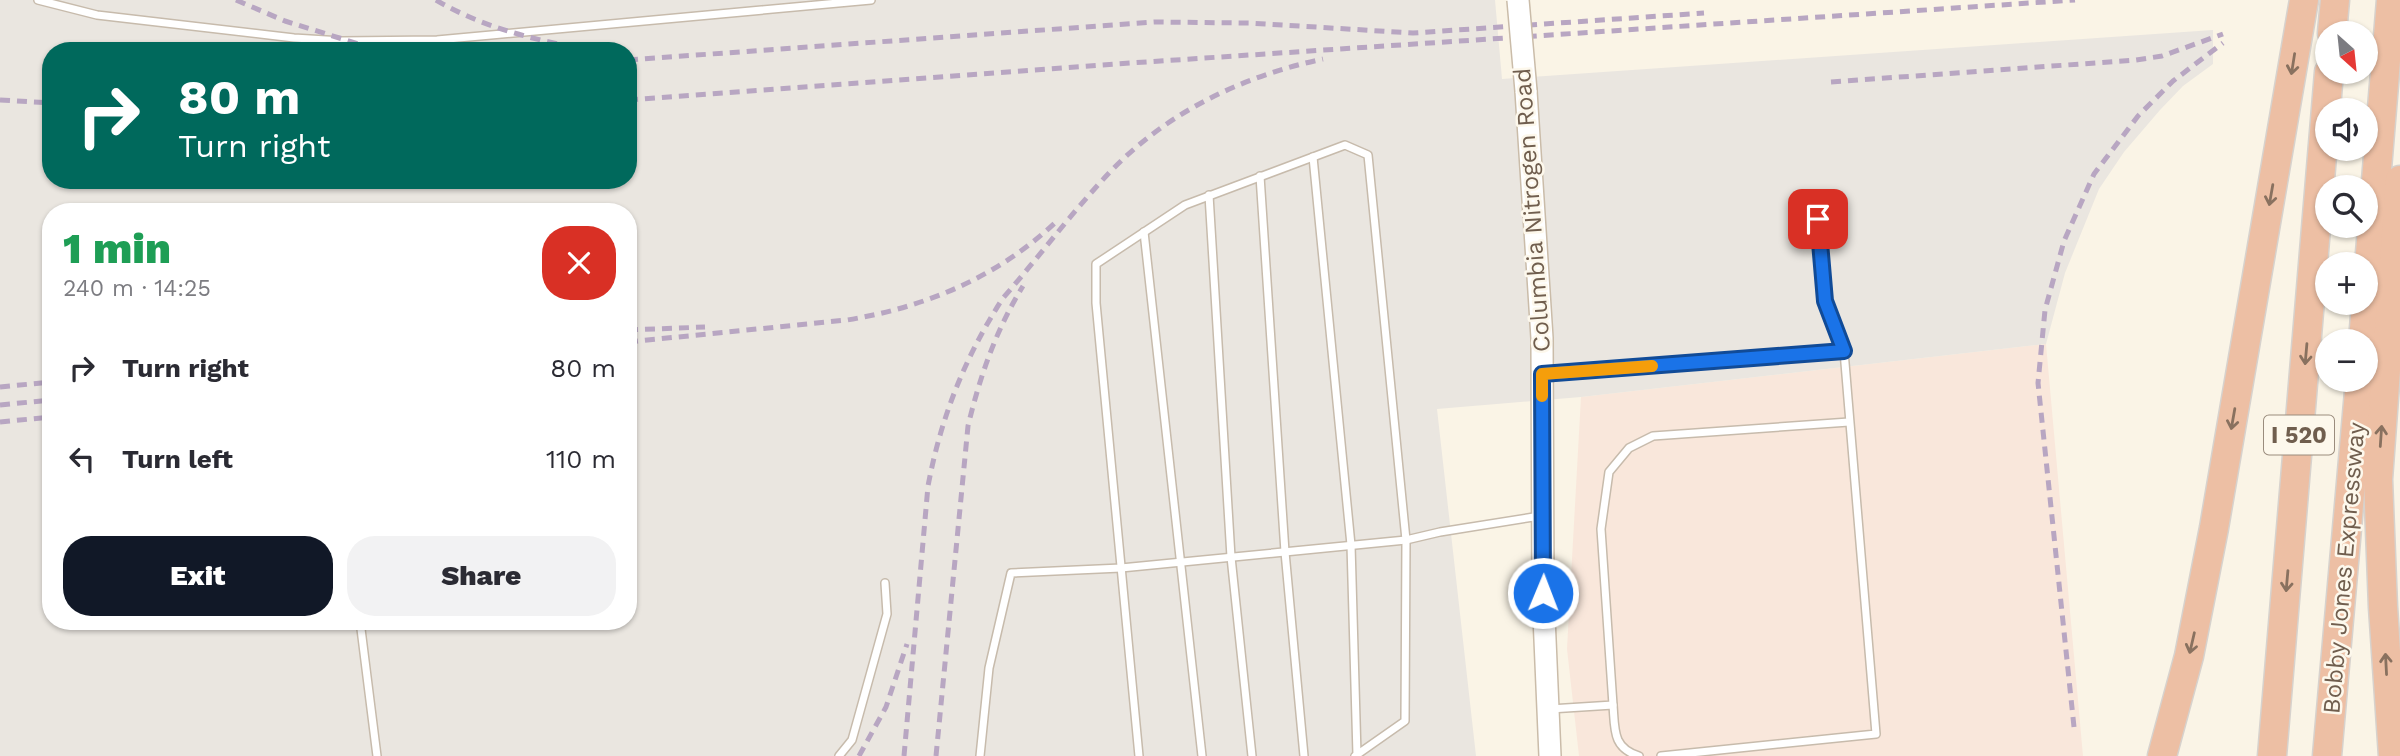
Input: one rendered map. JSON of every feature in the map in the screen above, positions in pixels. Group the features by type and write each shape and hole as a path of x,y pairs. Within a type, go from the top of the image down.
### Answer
{"highway":[{"path":"2162,756 2196,624 2304,0"},
{"path":"2333,21 2335,0"},
{"path":"2370,252 2391,0"},
{"name":"I 520","path":"2272,756 2328,84"},
{"path":"2393,756 2382,607 2378,479 2400,180"},
{"name":"Bobby Jones Expressway","path":"2328,756 2359,392"}],"street":[{"name":"Columbia Nitrogen Road","path":"1518,0 1538,259 1542,374 1543,593 1550,756"}],"lane":[{"path":"38,0 97,15 342,41 437,40 871,0"},
{"path":"1139,756 1096,303 1096,264 1185,205 1345,145 1368,155 1406,540 1405,721 1356,755"},
{"path":"1313,157 1351,545 1356,755"},
{"path":"1261,176 1285,552 1304,756"},
{"path":"1209,195 1231,557 1252,756"},
{"path":"1661,756 1876,734 1844,351 1825,301 1818,219"},
{"path":"1144,232 1202,756"},
{"path":"1542,374 1844,351"},
{"path":"1639,756 1622,748 1616,739 1601,529 1609,472 1629,448 1653,436 1849,422"},
{"path":"980,756 989,667 1011,573 1121,568 1406,540 1544,515"},
{"path":"839,756 852,740 887,614 885,583"},
{"path":"361,630 377,756"},
{"path":"1547,709 1613,705"}],"shaded area":[{"path":"0,0 1495,0 1502,79 2213,30 2213,64 2183,86 2160,110 2124,152 2099,189 2065,273 2046,344 1581,397 1437,409 1476,756 0,756"},
{"path":"2046,344 2083,756 1579,756 1567,649 1581,397"}],"railway":[{"path":"236,0 285,21 352,42"},
{"path":"436,0 494,27 552,42"},
{"path":"637,99 1115,64 2075,0"},
{"path":"637,59 1154,22 1249,23 1413,33 1704,13"},
{"path":"1831,82 2136,60 2162,56 2223,34"},
{"path":"2074,727 2038,383 2045,310 2064,241 2094,174 2138,116 2173,81 2223,43"},
{"path":"904,756 928,486 947,412 966,365 989,320 1003,298 1096,187 1156,131 1181,114 1235,86 1293,66 1323,59"},
{"path":"0,100 42,102"},
{"path":"637,341 847,320 906,307 987,273 1012,257 1059,219"},
{"path":"936,756 968,426 990,354 1023,286"},
{"path":"637,330 705,327"},
{"path":"0,387 42,383"},
{"path":"0,405 42,401"},
{"path":"0,422 42,418"},
{"path":"859,756 886,707 907,644"}],"slow traffic":[{"path":"1542,396 1542,374 1652,366"}],"route":[{"path":"1543,593 1542,374 1844,351 1825,301 1818,219"}]}
